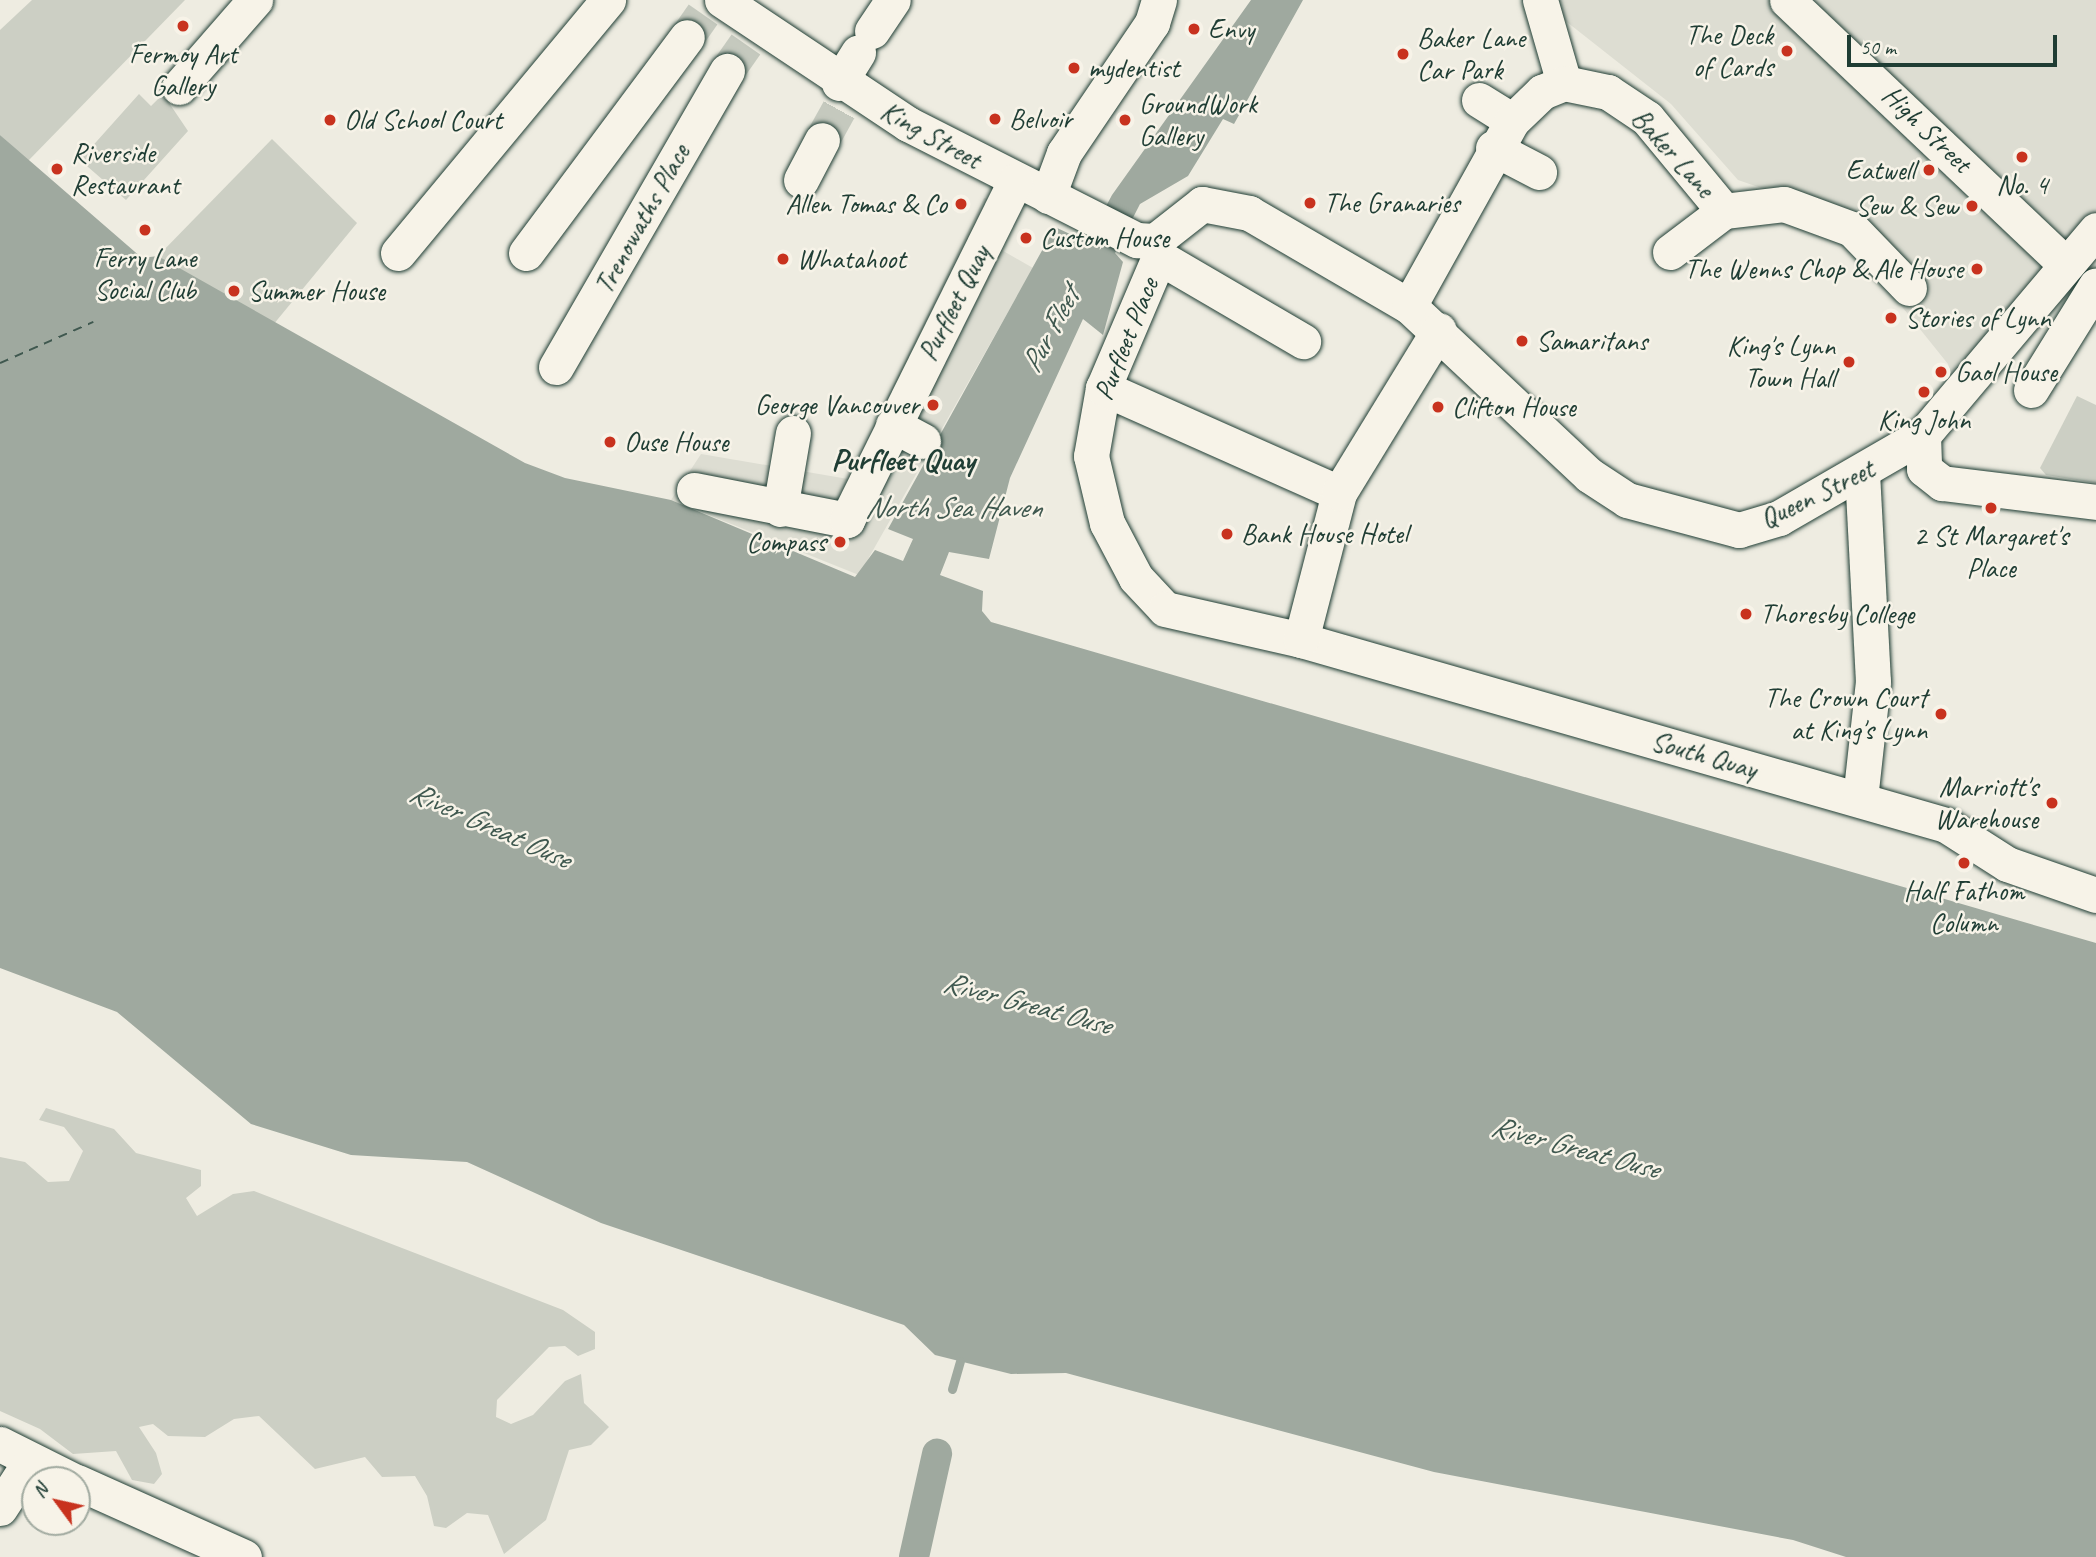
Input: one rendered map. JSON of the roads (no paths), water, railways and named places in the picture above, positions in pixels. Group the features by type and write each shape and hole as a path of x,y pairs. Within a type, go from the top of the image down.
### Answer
{"street":[{"path":"179,87 255,0"},
{"path":"398,253 608,0"},
{"path":"843,94 865,41 893,0"},
{"path":"1058,200 1064,153 1152,23 1159,0"},
{"name":"High Street","path":"1787,0 2084,250"},
{"path":"1409,306 1503,134 1542,92 1564,83 1546,5"},
{"path":"526,253 706,13"},
{"name":"King Street","path":"706,13 743,48 843,94 1150,246 1303,341"},
{"name":"Trenowaths Place","path":"556,366 743,48"},
{"name":"Baker Lane","path":"1564,83 1608,92 1647,118 1724,211"},
{"path":"1479,100 1503,134 1539,172"},
{"path":"801,180 822,140"},
{"name":"Purfleet Quay","path":"694,489 780,509 847,520 908,433 1016,181"},
{"name":"Purfleet Place","path":"1301,640 1182,615 1151,597 1094,490 1092,438 1103,388 1150,246 1189,209 1225,204 1409,306 1439,330"},
{"path":"1670,252 1724,211 1784,204 1829,216 1872,247 1909,288"},
{"name":"Queen Street","path":"1439,330 1588,475 1628,500 1739,530 1779,518 1862,473 1923,435 2084,250"},
{"path":"2031,390 2096,285"},
{"path":"1301,640 1339,493 1439,330"},
{"path":"1103,388 1339,493"},
{"path":"780,509 793,433"},
{"path":"1923,435 1924,469 1942,483 2096,502"},
{"path":"1860,799 1873,682 1862,473"},
{"name":"South Quay","path":"1301,640 1946,825 2020,870 2096,895"},
{"path":"0,1444 43,1466"},
{"path":"0,1508 31,1460"},
{"path":"91,1488 236,1555"}],"water":[{"path":"1251,0 1303,0 1234,124 1223,119 1188,176 1140,204 1115,253 1123,262 1103,335 1083,319 1010,478 989,559 949,552 940,575 983,591 982,611 991,622 2096,943 2096,1557 1846,1557 1793,1540 1434,1472 1066,1373 1011,1374 935,1355 904,1325 601,1223 467,1162 351,1155 251,1124 117,1012 0,968 0,135 142,258 158,256 525,463 565,478 671,500 855,577 875,550 903,561 913,539 888,529 1055,227 1087,242 1112,195"}],"waterway":[{"path":"952,1389 960,1361"},
{"path":"914,1557 937,1454"}],"tunnel":[{"path":"687,37 703,14"},
{"path":"727,71 746,44"},
{"path":"822,140 840,108"}],"place":[{"name":"Fermoy Art Gallery","path":"183,26"},
{"name":"Envy","path":"1194,29"},
{"name":"The Deck of Cards","path":"1787,51"},
{"name":"Baker Lane Car Park","path":"1403,54"},
{"name":"mydentist","path":"1074,68"},
{"name":"Belvoir","path":"995,119"},
{"name":"Old School Court","path":"330,120"},
{"name":"GroundWork Gallery","path":"1125,120"},
{"name":"No. 4","path":"2022,157"},
{"name":"Riverside Restaurant","path":"57,169"},
{"name":"Eatwell","path":"1929,170"},
{"name":"The Granaries","path":"1310,203"},
{"name":"Allen Tomas & Co","path":"961,204"},
{"name":"Sew & Sew","path":"1972,206"},
{"name":"Ferry Lane Social Club","path":"145,230"},
{"name":"Custom House","path":"1026,238"},
{"name":"Whatahoot","path":"783,259"},
{"name":"The Wenns Chop & Ale House","path":"1977,269"},
{"name":"Summer House","path":"234,291"},
{"name":"Stories of Lynn","path":"1891,318"},
{"name":"Samaritans","path":"1522,341"},
{"name":"King's Lynn Town Hall","path":"1849,362"},
{"name":"Gaol House","path":"1941,372"},
{"name":"King John","path":"1924,392"},
{"name":"George Vancouver","path":"933,405"},
{"name":"Clifton House","path":"1438,407"},
{"name":"Ouse House","path":"610,442"},
{"name":"2 St Margaret's Place","path":"1991,508"},
{"name":"Bank House Hotel","path":"1227,534"},
{"name":"Compass","path":"840,542"},
{"name":"Thoresby College","path":"1746,614"},
{"name":"The Crown Court at King's Lynn","path":"1941,714"},
{"name":"Marriott's Warehouse","path":"2052,803"},
{"name":"Half Fathom Column","path":"1964,863"}],"district":[{"name":"Purfleet Quay","path":"903,460"}],"water label":[{"name":"Pur Fleet","path":"1050,330"},
{"name":"North Sea Haven","path":"953,507"},
{"name":"River Great Ouse","path":"490,825"},
{"name":"River Great Ouse","path":"1027,1003"},
{"name":"River Great Ouse","path":"1575,1147"}]}
